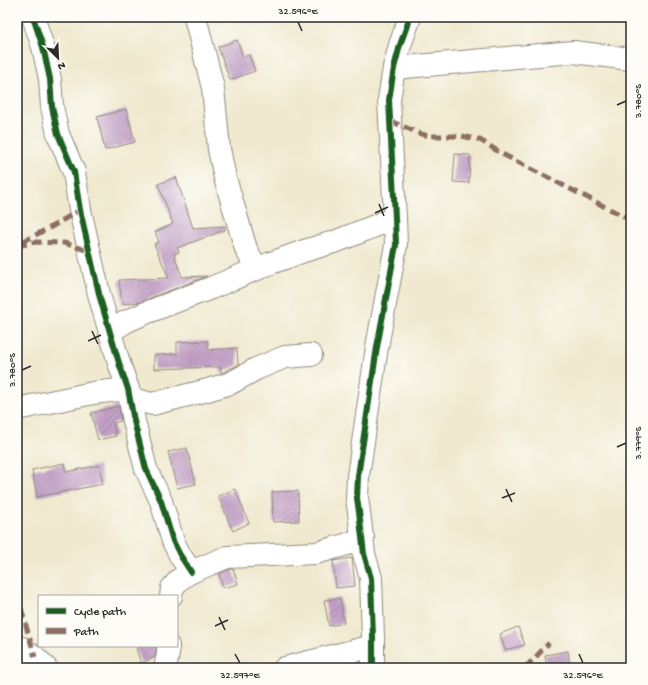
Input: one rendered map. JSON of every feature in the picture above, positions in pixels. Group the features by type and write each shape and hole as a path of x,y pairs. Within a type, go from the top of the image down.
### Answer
{"street":[{"path":"33,17 43,47 50,79 52,107 58,134 74,172 82,218 100,298 129,393 146,469 161,501 180,555 191,572"},
{"path":"195,17 213,88 219,149 225,178 246,249 257,269"},
{"path":"373,668 371,578 364,554 357,498 358,476 377,347 396,245 389,100 394,68 410,17"},
{"path":"394,68 573,52 631,59"},
{"path":"110,332 125,322 148,312 304,251 337,242 395,218"},
{"path":"17,409 93,393 129,393 152,404 231,383 256,369 285,357 310,355"},
{"path":"171,595 172,588 180,579 191,572 227,557 316,552 348,544 363,538"},
{"path":"285,668 373,646"},
{"path":"165,668 168,647"},
{"path":"17,649 22,648 36,657 46,668"}],"building":[{"path":"237,40 243,57 249,55 255,71 230,80 218,47"},
{"path":"126,109 135,142 105,150 97,117"},
{"path":"455,154 470,155 469,183 453,182"},
{"path":"176,177 193,228 225,226 225,230 177,248 179,252 174,254 182,277 207,276 140,302 122,304 119,280 169,278 154,244 159,242 155,232 173,224 158,184"},
{"path":"208,341 208,350 237,348 238,365 221,373 220,367 154,369 154,355 177,354 177,342"},
{"path":"119,406 121,421 113,423 116,436 98,440 91,413"},
{"path":"187,448 196,484 177,488 168,452"},
{"path":"64,463 66,472 99,465 103,484 37,497 32,470"},
{"path":"235,489 249,523 233,531 218,496"},
{"path":"298,491 299,521 273,522 272,492"},
{"path":"352,558 355,586 336,588 333,561"},
{"path":"233,569 238,584 223,588 219,574"},
{"path":"340,598 344,623 329,626 324,600"},
{"path":"518,627 525,645 505,650 500,634"},
{"path":"141,647 156,647 156,653 154,658 141,663 136,649"},
{"path":"568,651 570,668 547,668 545,655"}],"marked path":[{"path":"390,121 421,134 430,136 462,136 480,140 504,155 631,220"},
{"path":"22,242 80,210"},
{"path":"17,246 36,242 64,243 89,251"},
{"path":"17,594 35,657"},
{"path":"525,668 549,643"}],"cycle path":[{"path":"33,17 43,47 50,79 52,107 58,134 74,172 80,210 100,298 128,389 146,469 161,501 173,541 191,572"},
{"path":"373,668 371,578 364,554 357,498 358,476 377,347 396,245 389,100 394,68 410,17"}]}
